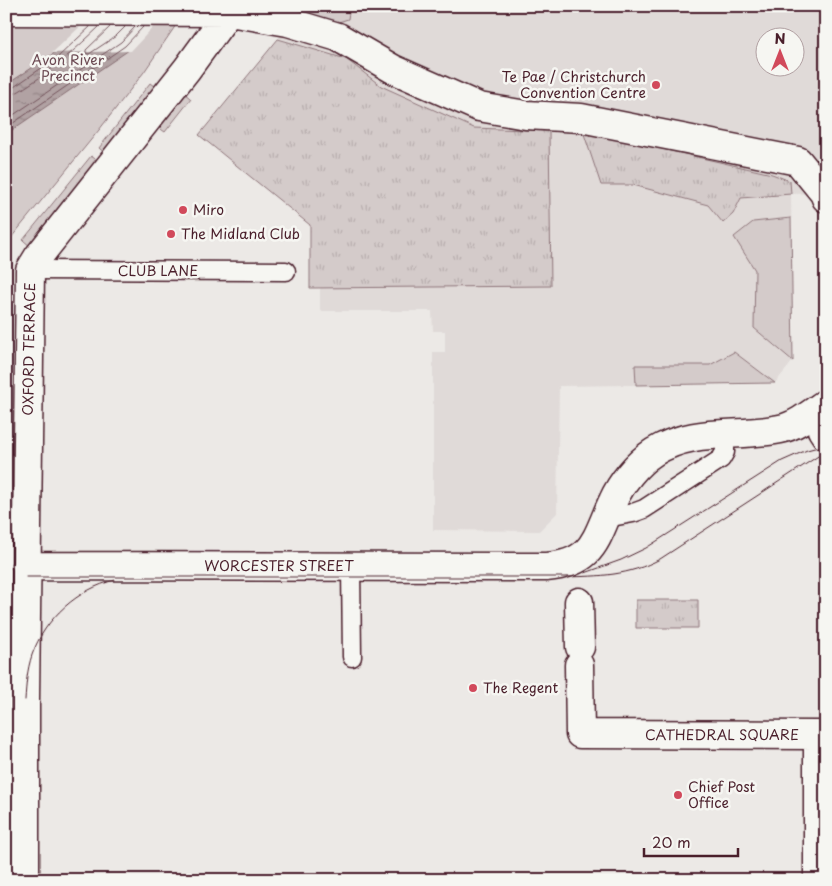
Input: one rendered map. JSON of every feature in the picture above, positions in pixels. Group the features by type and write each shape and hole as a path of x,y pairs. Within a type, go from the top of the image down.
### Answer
{"street":[{"path":"6,11 177,11 231,9 288,22 338,38 393,69 479,107 526,115 580,118 798,161 826,198"},
{"name":"OXFORD TERRACE","path":"25,880 25,700 20,573 30,270 44,249 187,69 231,9"},
{"path":"606,518 618,490 636,467 654,452 682,439 698,435 779,429 794,424 826,403"},
{"name":"WORCESTER STREET","path":"20,573 351,567 532,567 563,565 578,559 594,544 606,518"},
{"name":"CATHEDRAL SQUARE","path":"579,602 580,734 822,730 818,880"}],"lane":[{"name":"CLUB LANE","path":"30,270 286,271"},
{"path":"606,518 644,509 721,459 725,452 725,433"},
{"path":"351,567 352,658"}],"shaded area":[{"path":"335,6 826,6 826,193 791,194 793,361 775,383 559,386 557,513 539,531 433,530 433,352 445,352 445,331 433,331 432,311 320,311 320,288 310,288 310,225 199,135 256,67 278,39 288,22 329,19"}],"green space":[{"name":"Avon River Precinct","path":"6,6 189,6 144,72 6,244"},
{"path":"306,6 350,6 348,19 329,25 313,15"},
{"path":"278,39 346,59 381,86 474,128 549,131 551,286 310,288 310,225 199,135"},
{"path":"150,83 159,90 107,155 99,148"},
{"path":"182,91 191,99 165,132 155,125"},
{"path":"583,131 772,174 790,181 791,194 741,198 733,214 723,223 708,205 633,185 601,185"},
{"path":"91,156 101,163 32,248 23,240"},
{"path":"791,218 793,361 754,328 755,270 734,237 753,222"},
{"path":"734,352 775,383 636,385 635,365 710,365"},
{"path":"636,600 698,600 698,628 636,628"}],"water":[{"path":"129,50 6,134 6,85 56,52"}],"pier":[{"path":"102,6 171,8 131,51 52,53"}],"tram line":[{"path":"585,573 621,560 646,548 782,461 807,450 826,445"},
{"path":"26,577 565,577 614,574 637,569 660,559 826,451"},
{"path":"25,700 30,661 45,629 54,617 76,598 88,590 115,580"}],"place":[{"name":"Te Pae / Christchurch Convention Centre","path":"656,85"},
{"name":"Miro","path":"183,210"},
{"name":"The Midland Club","path":"171,234"},
{"name":"The Regent","path":"473,688"},
{"name":"Chief Post Office","path":"678,795"}]}
